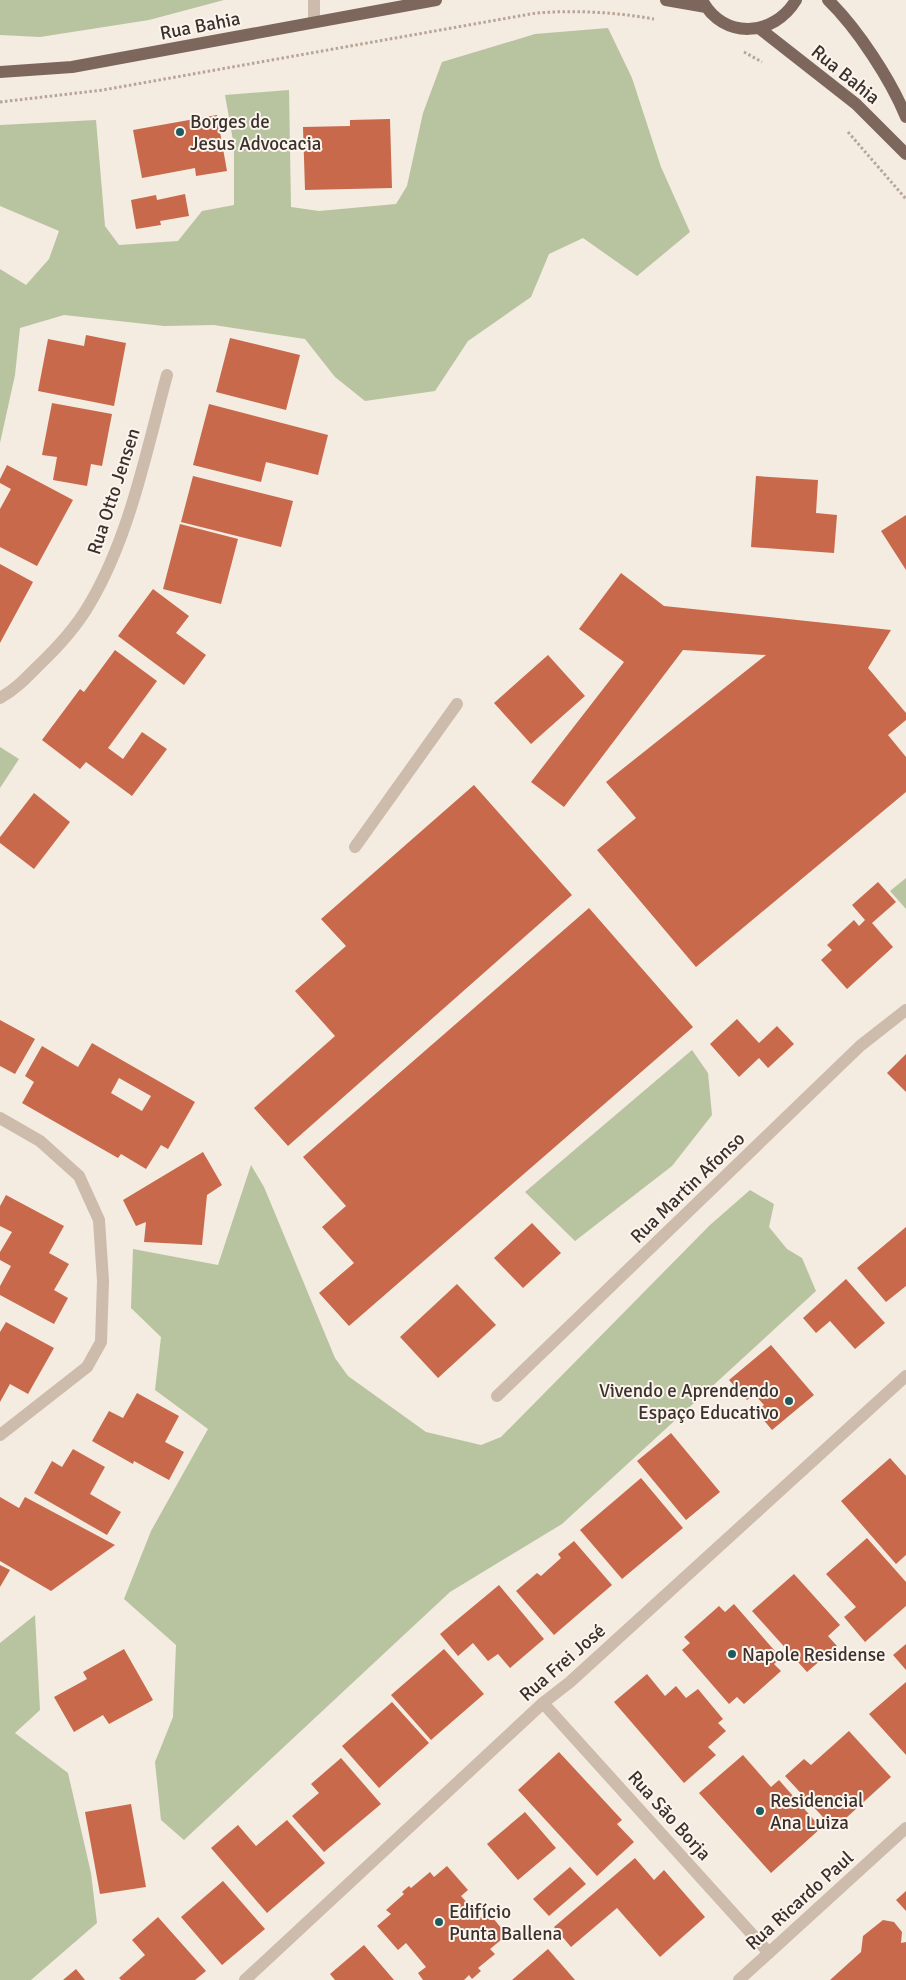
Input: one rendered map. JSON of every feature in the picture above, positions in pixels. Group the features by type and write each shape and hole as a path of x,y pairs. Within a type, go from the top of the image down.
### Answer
{"main road":[{"name":"Rua Bahia","path":"0,72 72,67 190,47 314,21 436,0"},
{"path":"666,0 704,3 720,21 728,25 747,29 758,28 782,18 796,0"},
{"name":"Rua Bahia","path":"828,0 855,30 900,103 906,117"},
{"name":"Rua Bahia","path":"758,28 856,104 906,154"}],"street":[{"path":"314,0 314,21"},
{"name":"Rua Otto Jensen","path":"0,698 11,692 62,643 89,606 110,563 133,501 167,375"},
{"path":"356,847 457,704"},
{"name":"Rua Martin Afonso","path":"496,1396 860,1046 906,1010"},
{"path":"0,1118 40,1141 79,1176 99,1220 103,1281 102,1342 87,1367 0,1435"},
{"name":"Rua Frei José","path":"245,1980 543,1703 577,1675 906,1376"},
{"name":"Rua São Borja","path":"543,1703 769,1953"},
{"name":"Rua Ricardo Paul","path":"739,1980 906,1828"}],"path":[{"path":"0,102 103,90 536,13 577,10 621,13 662,21"},
{"path":"367,36 368,44"},
{"path":"743,52 768,66"},
{"path":"843,125 906,199"}],"green space":[{"path":"0,0 224,0 149,20 40,37 0,35"},
{"path":"608,28 632,78 661,167 690,232 637,276 583,238 549,254 531,297 468,341 435,391 365,401 335,377 305,339 214,325 164,326 64,315 20,328 15,375 0,443 0,269 26,285 49,259 59,231 0,206 0,125 96,120 105,226 119,245 178,241 202,211 234,205 234,146 225,95 289,90 291,207 319,211 396,204 407,186 423,113 442,62 535,34"},
{"path":"0,747 19,759 0,788"},
{"path":"906,878 906,909 890,891"},
{"path":"692,1050 708,1073 712,1115 672,1166 575,1241 525,1192"},
{"path":"251,1165 264,1187 335,1358 348,1376 426,1432 481,1445 501,1437 710,1225 750,1190 774,1204 769,1227 787,1249 802,1258 816,1291 562,1524 450,1592 184,1840 161,1820 155,1762 173,1717 176,1645 124,1599 151,1531 208,1429 155,1390 161,1337 131,1308 133,1249 218,1265"},
{"path":"35,1615 40,1710 15,1733 68,1773 91,1873 97,1923 31,1980 0,1980 0,1643"}],"building":[{"path":"217,115 227,171 196,176 195,168 142,178 133,130"},
{"path":"390,119 392,188 305,190 303,127 350,126 350,120"},
{"path":"185,194 189,216 160,221 161,225 136,229 131,200 156,195 157,200"},
{"path":"86,335 126,343 114,406 38,391 48,339 84,346"},
{"path":"230,338 300,355 286,410 216,392"},
{"path":"52,403 112,414 102,466 91,464 87,486 53,480 57,457 42,455"},
{"path":"209,404 328,435 318,475 266,462 261,482 193,465"},
{"path":"7,465 73,500 37,566 0,547 0,509 11,489 0,483"},
{"path":"193,476 293,501 281,547 181,522"},
{"path":"756,476 818,480 816,513 837,515 834,553 751,547"},
{"path":"906,515 906,570 881,531"},
{"path":"180,524 238,539 221,604 163,589"},
{"path":"0,564 33,582 0,643"},
{"path":"621,573 664,606 891,630 868,668 906,713 906,720 888,735 906,757 906,792 696,967 597,850 636,818 606,782 766,655 683,650 564,807 531,782 624,662 579,629"},
{"path":"153,589 189,616 176,633 206,655 184,685 118,636"},
{"path":"115,650 157,681 108,748 123,759 142,732 167,749 132,796 86,762 80,769 42,740 80,689 84,692"},
{"path":"548,655 585,696 531,744 494,703"},
{"path":"474,785 572,895 288,1146 254,1108 335,1036 295,991 346,946 321,919"},
{"path":"34,793 70,822 34,869 0,843 0,837"},
{"path":"878,882 896,902 872,923 893,947 847,989 821,960 832,950 827,945 854,920 859,926 865,920 852,905"},
{"path":"589,908 693,1027 349,1326 319,1293 354,1263 322,1227 346,1206 303,1157"},
{"path":"737,1019 759,1043 777,1026 794,1044 768,1068 759,1058 739,1077 710,1044"},
{"path":"0,1020 35,1039 15,1074 0,1066"},
{"path":"92,1043 195,1102 168,1149 161,1145 146,1169 121,1154 118,1158 22,1103 34,1082 25,1076 42,1046 78,1067","holes":["119,1078 151,1096 142,1111 111,1093"]},
{"path":"906,1054 906,1092 887,1073"},
{"path":"203,1152 222,1185 207,1195 202,1245 144,1242 146,1222 136,1226 123,1200"},
{"path":"6,1195 64,1226 49,1253 69,1264 54,1290 68,1298 54,1324 0,1295 0,1286 11,1266 0,1260 0,1252 12,1232 0,1226 0,1206"},
{"path":"532,1223 561,1253 523,1288 494,1258"},
{"path":"906,1227 906,1286 886,1302 857,1268"},
{"path":"846,1279 885,1323 855,1349 830,1321 816,1333 803,1318"},
{"path":"457,1284 496,1325 438,1378 400,1337"},
{"path":"6,1322 54,1348 28,1394 10,1384 0,1402 0,1332"},
{"path":"771,1345 814,1395 772,1430 757,1412 764,1405 754,1394 747,1400 729,1380"},
{"path":"137,1393 179,1416 165,1442 184,1452 169,1480 134,1461 133,1464 92,1441 109,1411 123,1418"},
{"path":"671,1433 720,1492 686,1520 637,1461"},
{"path":"73,1449 105,1467 90,1494 121,1512 107,1535 34,1493 52,1461 62,1467"},
{"path":"890,1458 906,1476 906,1555 896,1564 841,1501"},
{"path":"641,1478 683,1528 622,1579 580,1530"},
{"path":"0,1497 19,1508 25,1497 115,1545 51,1591 0,1561"},
{"path":"867,1538 906,1582 906,1606 865,1642 844,1617 856,1607 826,1574"},
{"path":"574,1541 612,1585 554,1635 516,1591 537,1573 541,1576 561,1558 558,1554"},
{"path":"0,1565 10,1570 0,1587"},
{"path":"794,1574 840,1625 828,1636 837,1646 807,1672 752,1611"},
{"path":"499,1585 544,1639 510,1668 498,1654 488,1661 473,1643 458,1656 440,1634"},
{"name":"Napole Residense","path":"734,1604 781,1658 774,1664 781,1671 744,1704 737,1697 729,1704 682,1650 690,1643 684,1637 719,1606 725,1612"},
{"path":"906,1644 906,1670 893,1655"},
{"path":"124,1649 153,1700 109,1724 103,1715 74,1732 54,1697 87,1679 83,1672"},
{"path":"444,1649 484,1694 431,1740 391,1695"},
{"path":"647,1674 665,1696 676,1686 686,1698 698,1689 723,1719 718,1723 726,1731 708,1747 716,1755 684,1783 614,1702"},
{"path":"906,1682 906,1755 869,1714"},
{"path":"392,1702 429,1743 379,1788 342,1746"},
{"path":"849,1731 891,1777 834,1829 785,1776 804,1759 811,1765"},
{"path":"559,1752 622,1820 617,1824 634,1842 597,1876 518,1790"},
{"name":"Residencial Ana Luiza","path":"743,1755 771,1787 779,1780 821,1828 771,1873 699,1793"},
{"path":"341,1758 381,1804 324,1852 292,1816 319,1793 311,1784"},
{"path":"131,1804 146,1887 100,1894 85,1812"},
{"path":"525,1812 556,1848 518,1880 487,1844"},
{"path":"287,1820 325,1863 267,1913 211,1848 238,1825 256,1846"},
{"path":"635,1858 654,1880 664,1870 705,1917 660,1957 617,1908 571,1947 554,1927"},
{"name":"Edifício Punta Ballena","path":"447,1866 468,1890 461,1896 481,1918 488,1912 507,1935 490,1949 495,1954 478,1968 481,1971 472,1979 469,1975 464,1980 423,1980 418,1973 426,1967 406,1943 398,1950 377,1926 391,1914 386,1910 404,1894 402,1892 409,1886 411,1888 430,1872 434,1877"},
{"path":"570,1867 586,1884 549,1916 533,1899"},
{"path":"223,1881 265,1929 222,1965 181,1917"},
{"path":"906,1891 906,1911 896,1900"},
{"path":"158,1917 206,1971 195,1980 121,1980 119,1978 145,1955 132,1940"},
{"path":"883,1920 894,1922 902,1932 901,1943 906,1942 906,1980 830,1980 861,1952 863,1936"},
{"path":"364,1945 394,1980 335,1980 330,1974"},
{"path":"548,1949 575,1980 512,1980"},
{"path":"76,1969 85,1980 63,1980"}],"place":[{"name":"Borges de Jesus Advocacia","path":"180,132"},
{"name":"Vivendo e Aprendendo Espaço Educativo","path":"789,1401"},
{"name":"Napole Residense","path":"732,1654"},
{"name":"Residencial Ana Luiza","path":"760,1811"},
{"name":"Edifício Punta Ballena","path":"439,1922"}]}
